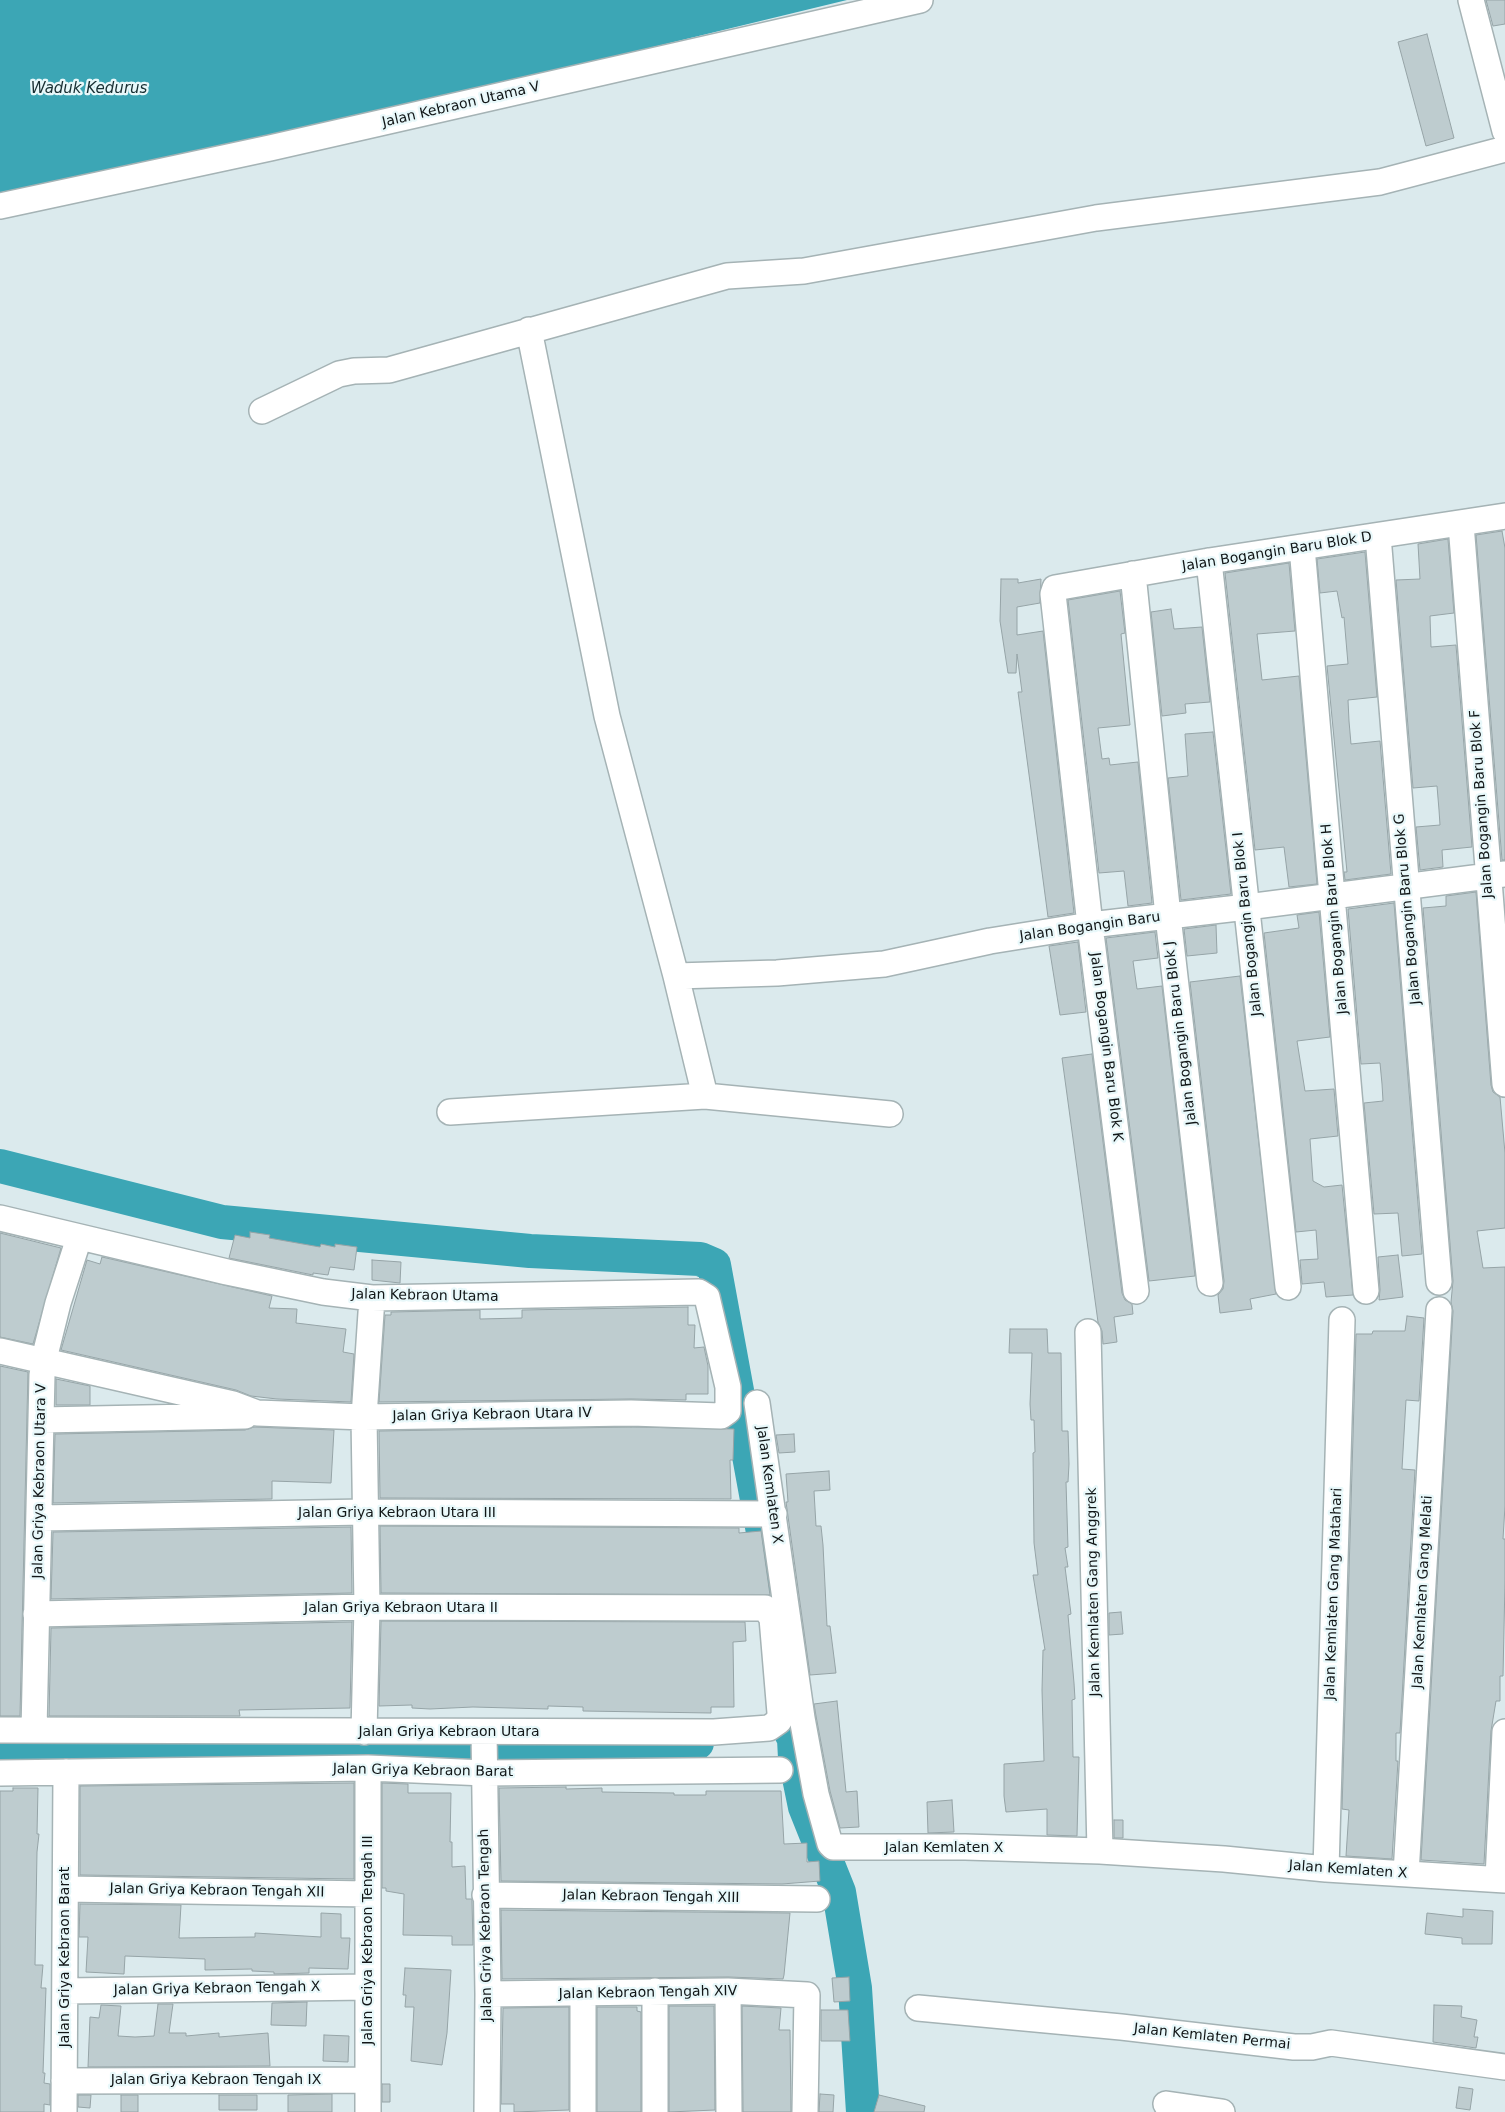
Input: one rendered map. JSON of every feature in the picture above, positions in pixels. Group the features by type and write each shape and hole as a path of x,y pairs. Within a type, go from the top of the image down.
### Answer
{"street":[{"name":"Jalan Kebraon Utama V","path":"0,206 289,144 920,0"},
{"path":"1471,0 1505,131"},
{"path":"262,411 339,374 354,371 389,370 516,333 727,276 829,267 1096,218 1380,182 1505,149"},
{"path":"516,333 607,716 676,976 705,1096"},
{"name":"Jalan Bogangin Baru Blok D","path":"1053,594 1055,588 1060,586 1505,516"},
{"name":"Jalan Bogangin Baru Blok F","path":"1461,524 1496,875 1505,1084"},
{"name":"Jalan Bogangin Baru Blok G","path":"1378,536 1439,1282"},
{"name":"Jalan Bogangin Baru Blok H","path":"1302,547 1366,1290"},
{"name":"Jalan Bogangin Baru Blok I","path":"1209,562 1288,1286"},
{"name":"Jalan Bogangin Baru Blok J","path":"1133,574 1168,916 1210,1283"},
{"name":"Jalan Bogangin Baru Blok K","path":"1053,594 1090,925 1136,1291"},
{"name":"Jalan Bogangin Baru","path":"676,976 786,973 884,964 990,941 1090,925 1496,875"},
{"path":"450,1112 705,1096 890,1114"},
{"name":"Jalan Kebraon Utama","path":"0,1218 79,1238 304,1289 372,1298 699,1292 707,1297 728,1387 728,1411 726,1413"},
{"name":"Jalan Griya Kebraon Utara V","path":"34,1730 44,1361 58,1303 79,1238"},
{"path":"364,1732 366,1607 364,1417 372,1298"},
{"name":"Jalan Kemlaten Gang Melati","path":"1406,1874 1439,1310"},
{"name":"Jalan Kemlaten Gang Matahari","path":"1326,1869 1342,1320"},
{"name":"Jalan Kemlaten Gang Anggrek","path":"1088,1332 1100,1851"},
{"name":"Jalan Griya Kebraon Utara IV","path":"0,1351 233,1404 257,1413"},
{"name":"Jalan Kemlaten X","path":"757,1403 764,1514 816,1794 830,1844 838,1847 965,1847 1100,1851 1224,1859 1326,1869 1502,1879"},
{"name":"Jalan Griya Kebraon Utara IV","path":"42,1420 238,1416 257,1413 364,1417 632,1413 721,1416 726,1413"},
{"name":"Jalan Griya Kebraon Utara III","path":"40,1518 364,1512 764,1514"},
{"name":"Jalan Griya Kebraon Utara II","path":"36,1614 366,1607 765,1608"},
{"name":"Jalan Griya Kebraon Utara","path":"0,1730 364,1732 484,1752 769,1728 779,1721 780,1713 772,1618 765,1608"},
{"path":"1502,1879 1505,1732"},
{"name":"Jalan Griya Kebraon Barat","path":"0,1773 368,1768 484,1752 780,1770"},
{"name":"Jalan Griya Kebraon Tengah","path":"484,1752 484,1895 488,1994 486,2112"},
{"name":"Jalan Griya Kebraon Tengah III","path":"368,1768 368,2112"},
{"name":"Jalan Griya Kebraon Barat","path":"64,2112 66,1772"},
{"name":"Jalan Griya Kebraon Tengah XII","path":"66,1889 368,1894"},
{"name":"Jalan Kebraon Tengah XIII","path":"484,1895 817,1899"},
{"name":"Jalan Griya Kebraon Tengah X","path":"65,1991 368,1987"},
{"path":"655,1991 655,2112"},
{"path":"728,1991 729,2112"},
{"name":"Jalan Kebraon Tengah XIV","path":"488,1994 728,1991 807,1995 805,2112"},
{"path":"583,1994 583,2112"},
{"name":"Jalan Kemlaten Permai","path":"918,2008 1111,2026 1294,2047 1312,2047 1331,2043 1505,2067"},
{"name":"Jalan Griya Kebraon Tengah IX","path":"64,2081 368,2080"},
{"path":"1166,2104 1222,2112"}],"water":[{"name":"Waduk Kedurus","path":"0,0 847,0 175,163 0,198"}],"building":[{"path":"1486,0 1505,0 1505,24 1493,26"},
{"path":"1427,34 1454,138 1426,146 1398,42"},
{"path":"1502,531 1505,548 1505,860 1502,860 1476,535"},
{"path":"1448,539 1454,613 1430,616 1431,647 1456,645 1472,847 1442,850 1443,867 1420,870 1416,827 1440,825 1439,810 1437,786 1413,788 1396,580 1420,579 1418,544"},
{"path":"1365,552 1377,697 1348,700 1349,721 1351,744 1380,741 1391,874 1345,880 1344,872 1347,872 1327,666 1348,664 1344,617 1342,618 1337,591 1320,593 1317,559"},
{"path":"1289,563 1295,631 1257,634 1262,680 1299,676 1317,884 1289,887 1284,847 1255,850 1225,573"},
{"path":"1001,579 1018,579 1018,583 1041,579 1040,603 1017,607 1017,635 1043,631 1074,913 1048,917 1018,692 1022,692 1017,654 1016,673 1008,673 1000,621"},
{"path":"1120,591 1125,633 1121,634 1130,725 1098,728 1102,759 1109,758 1110,765 1138,762 1152,903 1128,906 1124,871 1099,873 1068,600"},
{"path":"1171,609 1174,629 1202,627 1210,702 1185,704 1186,713 1162,716 1151,612"},
{"path":"1213,732 1231,894 1181,900 1168,778 1188,776 1185,734"},
{"path":"1476,892 1491,1085 1493,1092 1500,1097 1505,1153 1505,1228 1477,1231 1483,1268 1505,1267 1505,1506 1503,1539 1505,1539 1505,1581 1503,1676 1500,1676 1500,1701 1496,1701 1491,1731 1484,1864 1421,1860 1453,1311 1451,1302 1453,1281 1423,908 1446,906 1446,896"},
{"path":"1394,903 1422,1254 1402,1256 1398,1213 1374,1214 1364,1103 1383,1101 1382,1084 1380,1063 1361,1064 1348,909"},
{"path":"1319,912 1330,1037 1297,1041 1305,1091 1334,1089 1338,1136 1310,1139 1313,1181 1324,1187 1342,1185 1353,1295 1326,1297 1324,1282 1302,1284 1300,1260 1318,1259 1316,1230 1296,1232 1264,933 1299,928 1297,915"},
{"path":"1216,925 1217,953 1187,956 1184,929"},
{"path":"1155,932 1158,958 1133,961 1137,989 1162,986 1195,1276 1149,1281 1106,938"},
{"path":"1078,942 1086,1012 1060,1015 1049,946"},
{"path":"1240,976 1276,1294 1250,1299 1252,1309 1220,1313 1218,1295 1223,1289 1224,1281 1190,982"},
{"path":"1092,1054 1122,1293 1125,1300 1132,1304 1133,1314 1114,1317 1117,1342 1103,1344 1102,1331 1098,1322 1062,1058"},
{"path":"250,1232 270,1235 269,1238 320,1247 321,1244 335,1247 335,1244 357,1247 354,1270 330,1267 328,1275 313,1273 313,1275 229,1258 235,1235 250,1238"},
{"path":"0,1233 61,1248 33,1344 0,1337"},
{"path":"1398,1255 1403,1297 1379,1300 1378,1257"},
{"path":"102,1257 272,1296 269,1308 297,1309 296,1323 346,1329 343,1352 354,1354 351,1402 251,1396 236,1390 61,1350 87,1260 100,1264"},
{"path":"372,1260 401,1262 400,1283 372,1280"},
{"path":"688,1307 688,1325 695,1325 694,1348 704,1347 708,1366 708,1394 686,1394 686,1400 379,1402 385,1315 391,1315 391,1312 480,1310 480,1319 522,1318 522,1310"},
{"path":"1407,1316 1424,1318 1419,1401 1406,1400 1402,1469 1415,1470 1400,1733 1396,1733 1396,1761 1398,1761 1392,1859 1346,1856 1349,1810 1342,1809 1356,1334 1372,1334 1373,1331 1405,1331"},
{"path":"1010,1329 1047,1329 1048,1353 1061,1353 1062,1431 1068,1431 1069,1464 1068,1482 1066,1482 1068,1547 1065,1548 1068,1567 1065,1567 1071,1614 1068,1615 1075,1699 1072,1700 1073,1757 1079,1757 1077,1836 1047,1835 1047,1809 1006,1812 1004,1764 1044,1761 1042,1690 1043,1650 1045,1650 1033,1575 1038,1575 1034,1543 1034,1420 1031,1420 1030,1404 1032,1353 1009,1353"},
{"path":"0,1366 28,1372 20,1716 0,1716"},
{"path":"56,1379 90,1386 90,1405 56,1405"},
{"path":"254,1427 334,1430 331,1483 272,1481 272,1499 53,1503 55,1434 245,1430"},
{"path":"631,1427 734,1429 733,1460 730,1460 731,1499 380,1498 379,1431"},
{"path":"794,1434 795,1452 779,1453 776,1435"},
{"path":"829,1471 830,1490 814,1491 816,1526 821,1526 823,1545 827,1626 830,1626 836,1673 810,1675 786,1502 788,1502 786,1474"},
{"path":"380,1526 739,1528 739,1533 761,1531 770,1595 381,1593"},
{"path":"351,1527 352,1593 51,1599 53,1532"},
{"path":"1121,1612 1123,1634 1109,1635 1109,1613"},
{"path":"381,1621 745,1622 746,1641 733,1642 734,1707 711,1707 711,1713 583,1711 583,1707 548,1706 548,1709 473,1707 430,1709 412,1708 412,1705 379,1706"},
{"path":"352,1622 350,1708 239,1710 240,1716 49,1716 51,1628"},
{"path":"837,1701 846,1792 857,1791 859,1827 840,1828 830,1791 816,1716 814,1704"},
{"path":"354,1783 354,1879 80,1875 80,1786"},
{"path":"382,1783 408,1784 408,1793 451,1793 450,1842 452,1842 452,1867 465,1866 466,1899 472,1899 473,1945 452,1945 452,1936 403,1935 404,1894 386,1891 386,1888 382,1888"},
{"path":"566,1787 566,1789 602,1788 602,1792 674,1793 674,1795 706,1795 706,1791 781,1791 784,1844 807,1843 807,1862 819,1861 820,1881 782,1884 501,1881 499,1788"},
{"path":"13,1788 38,1788 37,1834 39,1834 35,1965 43,1965 41,1988 46,1988 43,2073 45,2073 44,2083 50,2084 50,2105 44,2104 44,2112 0,2112 0,1791 13,1791"},
{"path":"952,1800 954,1832 928,1833 927,1802"},
{"path":"1114,1820 1123,1820 1123,1838 1114,1838"},
{"path":"80,1904 181,1905 179,1938 255,1937 255,1933 321,1937 321,1913 341,1914 341,1938 350,1938 348,1969 309,1968 309,1973 274,1974 274,1972 252,1971 252,1969 205,1970 205,1959 125,1956 124,1974 86,1972 88,1937 79,1937"},
{"path":"1463,1909 1493,1911 1492,1944 1462,1944 1462,1938 1425,1934 1427,1913 1463,1917"},
{"path":"501,1910 790,1913 784,1975 783,1979 728,1977 502,1979"},
{"path":"405,1968 451,1970 447,2033 442,2065 411,2061 414,2007 405,2007 406,1995 403,1995"},
{"path":"849,1977 850,2001 834,2002 832,1978"},
{"path":"307,2002 306,2026 271,2025 272,2003"},
{"path":"158,2004 173,2004 169,2033 186,2033 186,2036 219,2033 219,2037 268,2033 270,2066 88,2067 90,2017 99,2018 101,2005 121,2006 118,2036 135,2037 154,2036"},
{"path":"1434,2005 1462,2006 1461,2017 1477,2020 1474,2037 1478,2037 1476,2048 1433,2042"},
{"path":"669,2006 714,2006 715,2110 669,2112"},
{"path":"742,2006 781,2008 779,2030 790,2030 791,2112 743,2112"},
{"path":"569,2007 569,2110 514,2112 514,2104 501,2104 503,2008"},
{"path":"597,2007 637,2007 637,2011 641,2012 641,2112 597,2112"},
{"path":"821,2010 848,2010 850,2041 821,2041"},
{"path":"324,2035 349,2036 348,2062 323,2061"},
{"path":"382,2084 390,2084 390,2102 382,2102"},
{"path":"1459,2087 1473,2089 1470,2110 1456,2108"},
{"path":"332,2094 332,2112 288,2112 288,2095"},
{"path":"820,2094 834,2095 833,2112 819,2112"},
{"path":"78,2095 91,2095 90,2108 78,2107"},
{"path":"121,2095 138,2095 138,2112 121,2112"},
{"path":"219,2095 257,2095 257,2110 219,2110"},
{"path":"879,2095 925,2106 924,2112 874,2112"}],"waterway":[{"path":"0,1166 222,1222 530,1251 700,1259 714,1265 771,1576"},
{"path":"783,1684 786,1723 794,1739 795,1758 805,1807 839,1892 855,1988 863,2112"},
{"path":"0,1745 499,1750 697,1743"}]}
